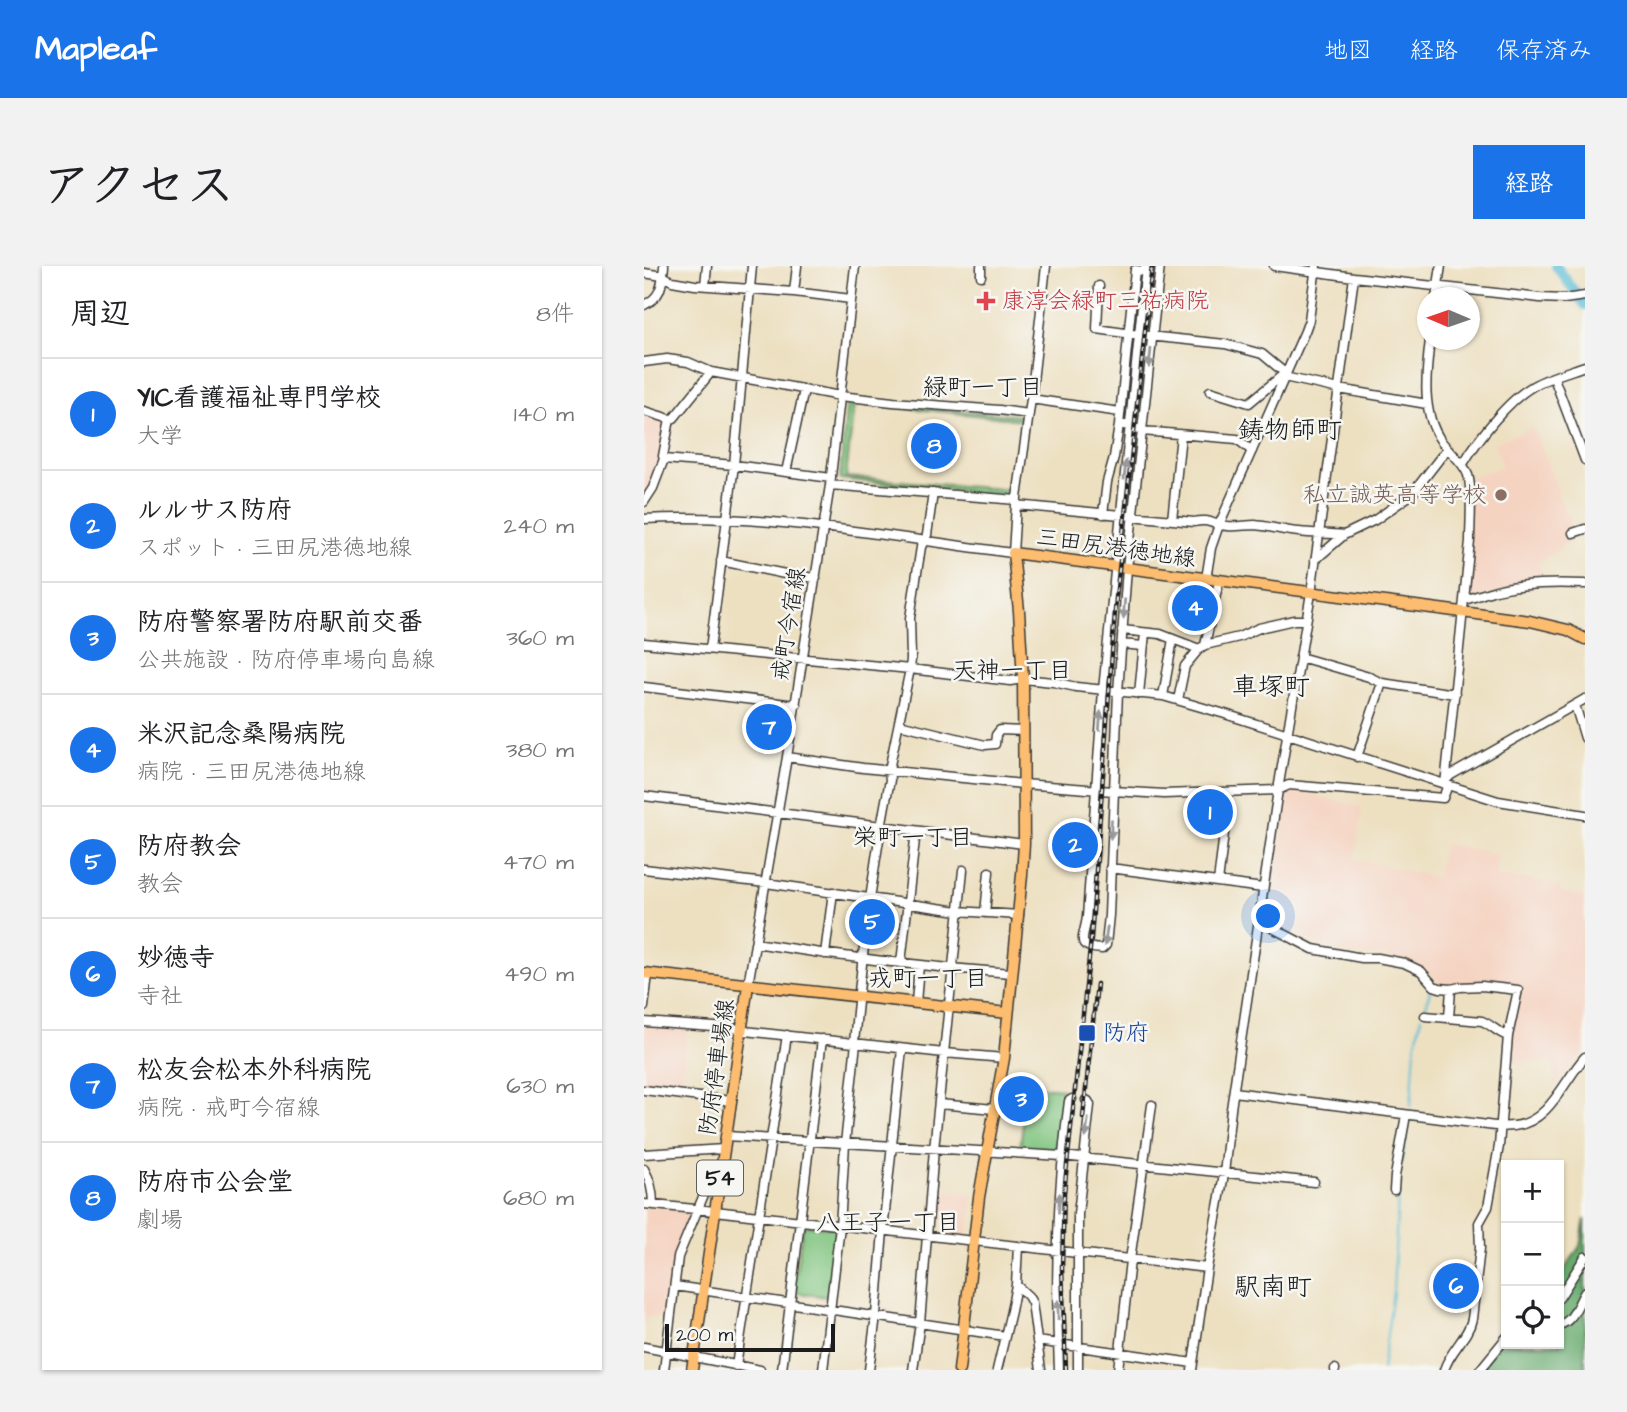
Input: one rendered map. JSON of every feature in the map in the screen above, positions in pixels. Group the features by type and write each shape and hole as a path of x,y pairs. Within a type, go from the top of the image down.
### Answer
{"main road":[{"name":"三田尻港徳地線","path":"959,1370 974,1241 1004,1058 1024,845 1023,678 1013,553 1552,625 1585,639"},
{"path":"646,974 748,985"},
{"name":"防府停車場線","path":"692,1370 731,1101 744,1030 748,985 1007,1013"}],"street":[{"path":"644,305 656,299 664,266"},
{"path":"705,285 707,266"},
{"path":"710,649 734,465 752,266"},
{"path":"794,292 797,266"},
{"name":"戒町今宿線","path":"748,985 816,578 855,266"},
{"path":"981,266 981,276"},
{"path":"644,519 726,518 1013,553 1016,503 1046,266"},
{"path":"1103,514 1119,425 1135,270 1146,268 1102,690 1087,917 1083,940 1088,948 1102,949 1106,945 1127,568 1160,266"},
{"path":"1274,266 1541,298 1585,296"},
{"path":"1438,285 1441,266"},
{"path":"1206,579 1211,548 1219,525 1309,320 1316,269"},
{"path":"644,273 663,276 672,281 851,299"},
{"path":"1037,1341 1192,1366 1224,1174 1278,790 1307,620 1354,277"},
{"path":"1099,286 1097,329 1225,344 1262,354 1285,375 1339,389 1427,404"},
{"path":"787,757 1023,785 1164,794 1278,790 1289,785 1443,798 1464,612 1470,509 1469,478 1463,464 1437,435 1428,414 1429,350"},
{"path":"644,362 667,359 693,364 711,372 840,396 1029,415"},
{"path":"1463,464 1489,427 1533,386 1585,366"},
{"path":"644,411 674,418 711,372"},
{"path":"1210,391 1249,403 1285,375"},
{"path":"1554,377 1585,459"},
{"path":"786,472 804,390"},
{"path":"1031,399 1120,412"},
{"path":"644,502 653,488 664,459 670,419"},
{"path":"1119,425 1142,431 1237,439 1252,451"},
{"path":"1172,520 1181,435"},
{"path":"1315,560 1344,535 1375,520 1412,494 1447,449"},
{"path":"664,459 734,465 830,481 1103,514 1195,522 1203,520 1224,527 1257,525 1319,535 1344,535"},
{"path":"823,1370 840,1226 845,1144 869,898 910,669 910,618 921,547 928,536 933,493"},
{"path":"1573,533 1585,529"},
{"path":"721,561 816,578"},
{"path":"1178,700 1185,666 1202,647 1219,581"},
{"path":"1464,600 1520,586 1544,583 1585,584"},
{"path":"1122,630 1160,634 1202,647 1239,637 1259,628 1294,620 1307,620"},
{"path":"1139,694 1145,633"},
{"path":"1163,696 1172,639"},
{"path":"644,643 1010,681 1023,678 1076,687 1163,696 1509,804 1585,815"},
{"path":"1121,644 1143,646"},
{"path":"1300,657 1382,683 1455,694"},
{"path":"1357,757 1382,683"},
{"path":"644,687 796,705"},
{"path":"1446,783 1451,775 1585,699"},
{"path":"1575,705 1585,738"},
{"path":"899,724 985,745 995,744 1000,730 1023,731"},
{"path":"1218,882 1225,825 1224,792"},
{"path":"644,796 1024,845"},
{"path":"901,963 916,831"},
{"path":"1110,868 1264,888"},
{"path":"644,869 766,883 958,911 1019,915"},
{"path":"913,1370 920,1323 934,1149 963,870"},
{"path":"985,913 989,872"},
{"path":"825,954 833,892"},
{"path":"1259,921 1314,950 1404,963 1421,971 1434,986 1451,989 1482,986 1518,990 1508,1036 1499,1146 1488,1208 1479,1223 1480,1248 1471,1327 1455,1348 1444,1370"},
{"path":"755,943 862,959 1011,973"},
{"path":"916,1003 919,965"},
{"path":"644,1007 646,974"},
{"path":"1450,1018 1451,989"},
{"path":"1425,1016 1482,1021 1489,1023 1498,1033 1508,1036"},
{"path":"644,1022 1004,1058"},
{"path":"736,1366 787,1035"},
{"path":"782,1370 822,1039"},
{"path":"869,1370 902,1049"},
{"path":"1234,1092 1500,1126 1522,1124 1547,1109 1585,1057"},
{"path":"644,1090 731,1101"},
{"path":"1059,1370 1057,1250 1062,1156 1069,1101 1072,1098"},
{"path":"1078,1370 1078,1214 1090,1105 1086,1100"},
{"path":"939,1104 994,1109"},
{"path":"1118,1370 1152,1105"},
{"path":"1395,1190 1406,1115"},
{"path":"726,1136 1062,1156 1314,1182"},
{"path":"644,1154 724,1149"},
{"path":"644,1169 653,1191 649,1205 1207,1268"},
{"path":"664,1370 678,1257 710,1180 721,1174"},
{"path":"997,1370 1016,1285 1018,1246"},
{"path":"1564,1290 1585,1257"},
{"path":"1016,1285 1032,1303 1041,1370"},
{"path":"675,1286 1005,1336"},
{"path":"1564,1324 1571,1318 1585,1292"},
{"path":"1480,1370 1501,1344"},
{"path":"644,1347 760,1370"}],"shaded area":[{"path":"644,414 667,421 661,459 644,500"},
{"path":"1534,427 1573,533 1559,549 1538,562 1544,583 1464,600 1469,478 1502,467 1494,443"},
{"path":"1289,789 1363,807 1355,859 1436,877 1444,845 1456,845 1497,855 1496,877 1528,879 1561,886 1561,892 1584,896 1585,1051 1554,1088 1553,1061 1511,1061 1510,1034 1521,989 1451,987 1439,984 1428,971 1415,963 1382,956 1356,956 1323,947 1269,922"},
{"path":"644,1025 687,1028 681,1089 644,1085"},
{"path":"933,1190 973,1194 968,1237 946,1237 947,1219 931,1217"},
{"path":"644,1207 695,1211 675,1257 668,1319 646,1316 644,1332"}],"green space":[{"path":"847,399 1021,416 1024,420 854,403 846,477 1014,490 1008,496 840,479"},
{"path":"1027,1086 1063,1089 1054,1151 1020,1149"},
{"path":"1585,1219 1585,1370 1475,1370 1501,1334 1501,1349 1564,1349 1564,1270 1580,1246"},
{"path":"803,1225 835,1228 828,1297 793,1292"}],"waterway":[{"path":"1556,266 1585,305"},
{"path":"1423,1012 1430,990"},
{"path":"1411,1106 1415,1048 1421,1017"},
{"path":"1401,1163 1408,1128"},
{"path":"1382,1370 1393,1292 1398,1196"}],"railway":[{"path":"1066,1370 1062,1268 1064,1193 1091,939 1116,598 1152,266"},
{"path":"1083,1117 1097,984"}],"place":[{"name":"康淳会緑町三祐病院","path":"986,301"},
{"name":"防府市公会堂","path":"934,446"},
{"name":"私立誠英高等学校","path":"1501,495"},
{"name":"米沢記念桑陽病院","path":"1195,608"},
{"name":"松友会松本外科病院","path":"769,727"},
{"name":"YIC看護福祉専門学校","path":"1210,812"},
{"name":"ルルサス防府","path":"1075,845"},
{"name":"防府教会","path":"872,922"},
{"name":"防府","path":"1087,1033"},
{"name":"防府警察署防府駅前交番","path":"1021,1099"},
{"name":"妙徳寺","path":"1456,1286"}],"district":[{"name":"緑町一丁目","path":"983,388"},
{"name":"鋳物師町","path":"1290,430"},
{"name":"天神一丁目","path":"1012,671"},
{"name":"車塚町","path":"1271,687"},
{"name":"栄町一丁目","path":"913,838"},
{"name":"戎町一丁目","path":"928,979"},
{"name":"八王子一丁目","path":"888,1223"},
{"name":"駅南町","path":"1273,1287"}]}
